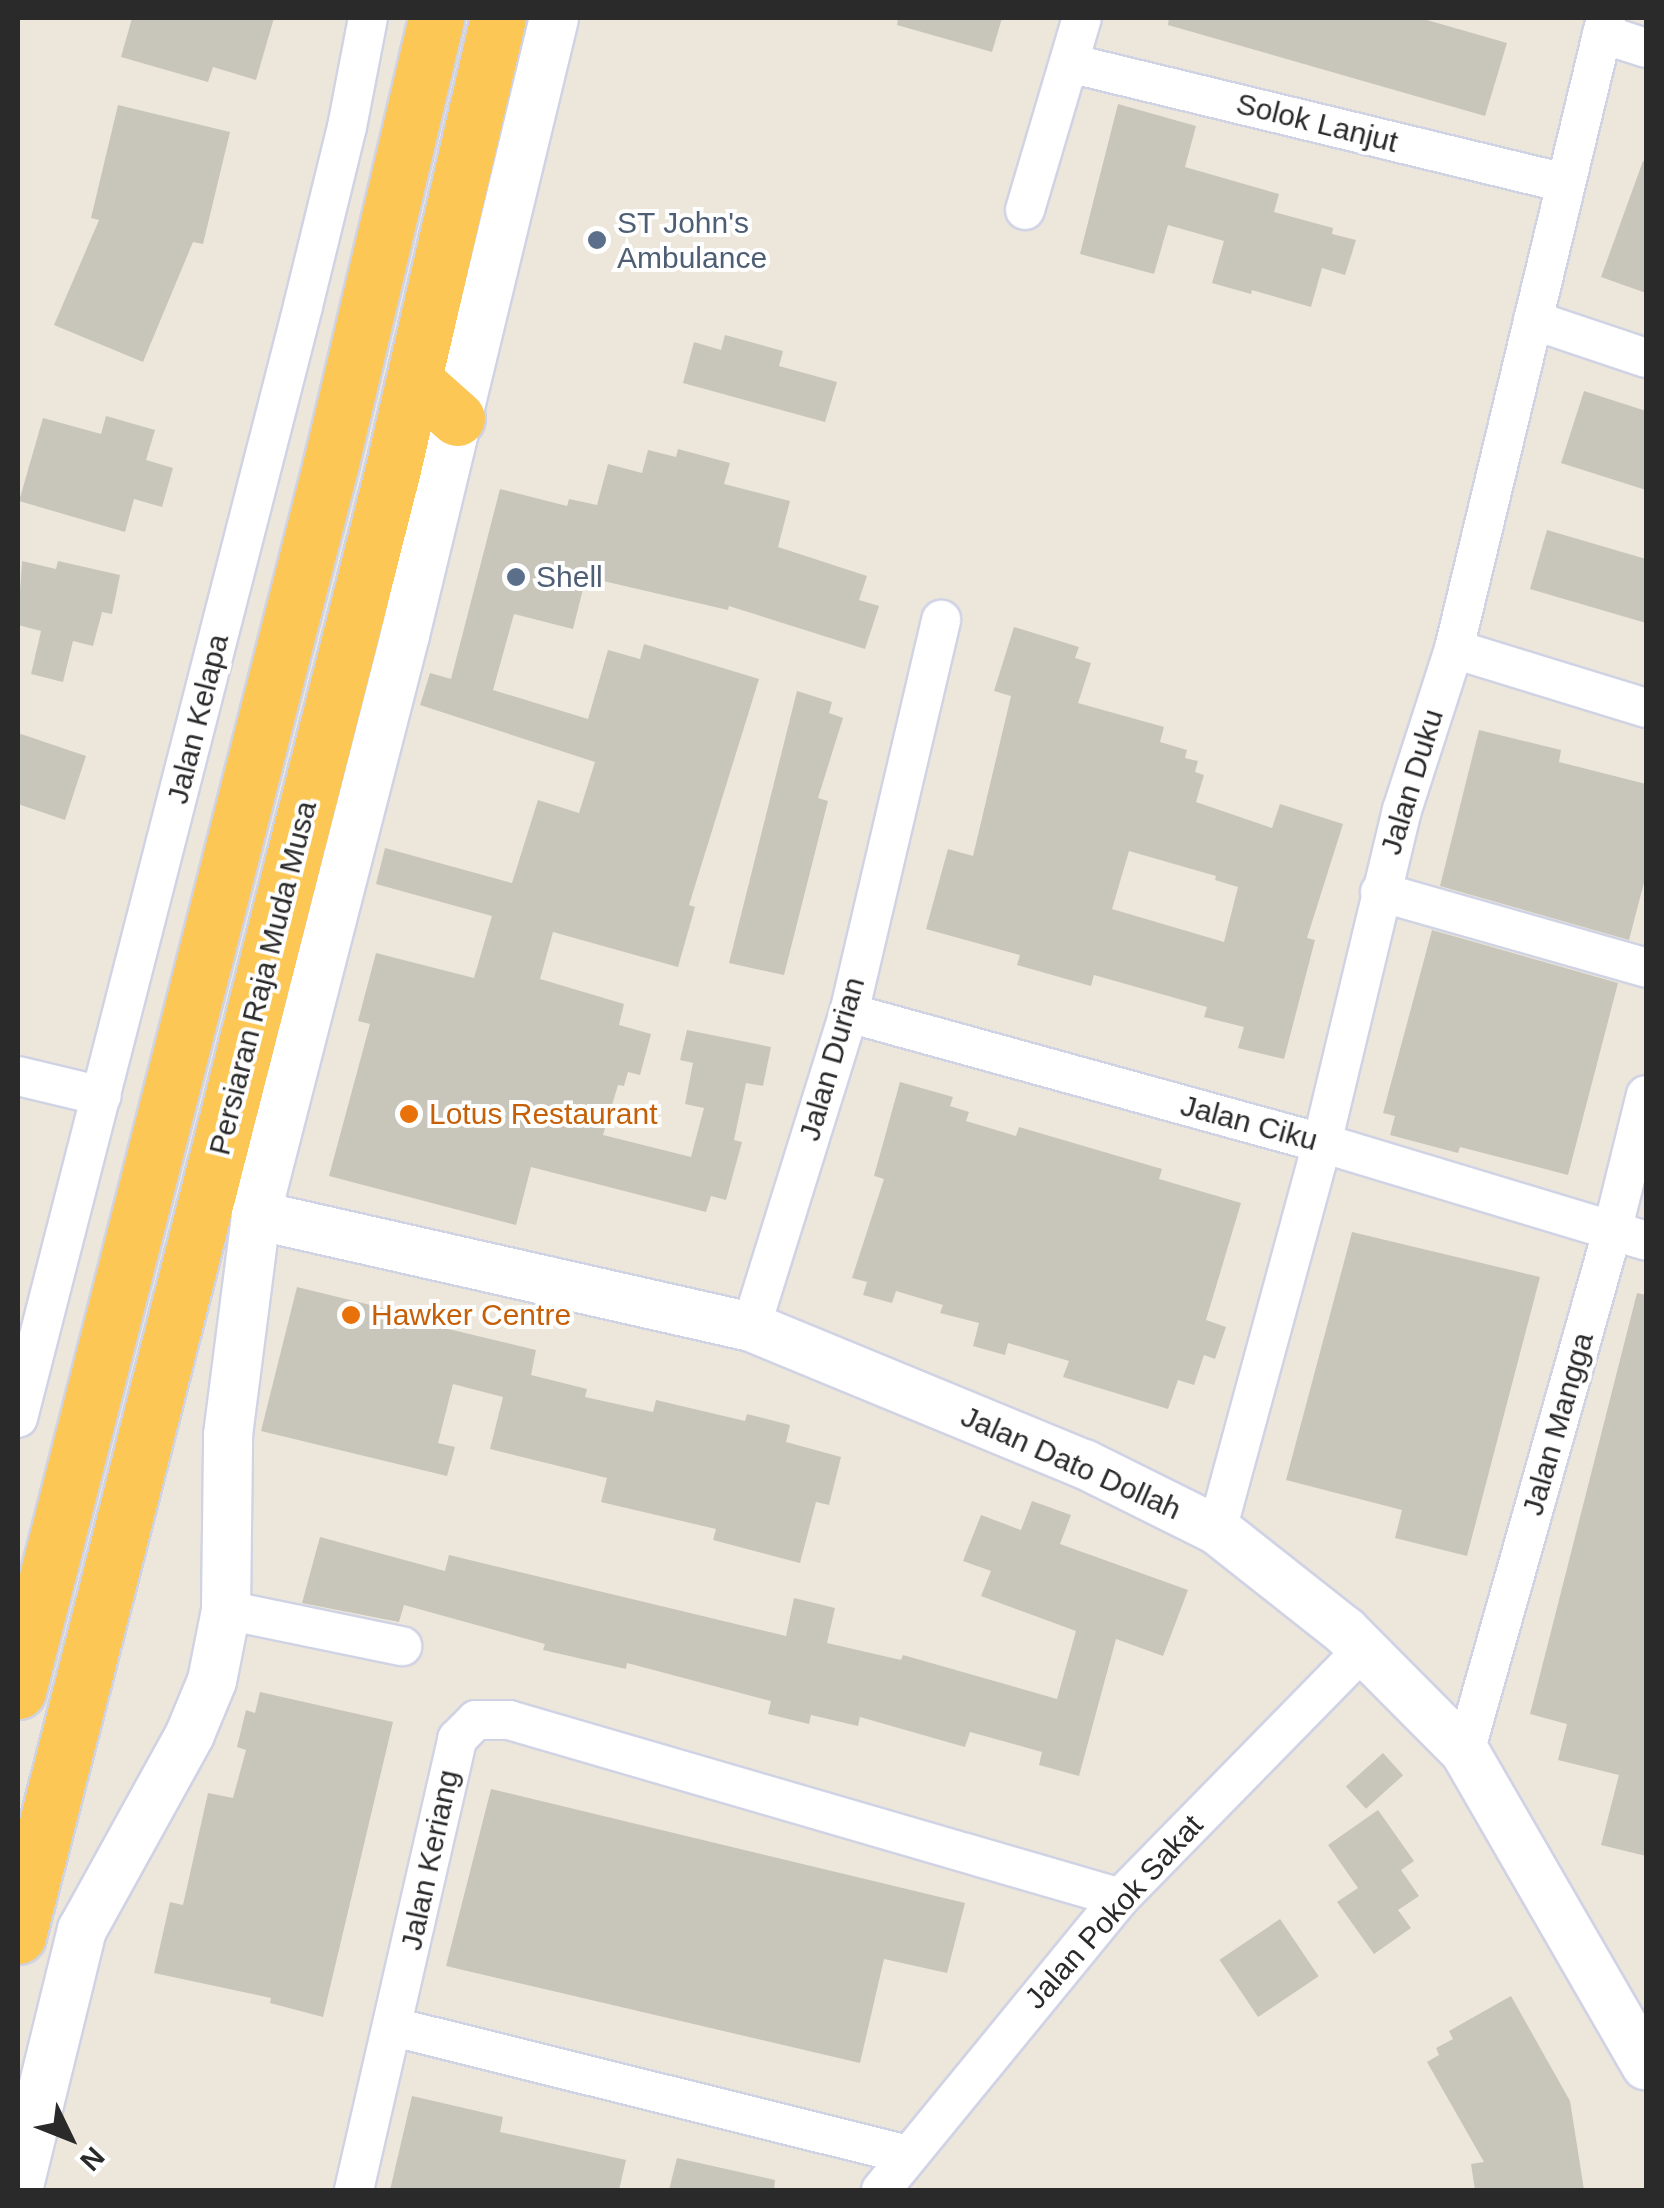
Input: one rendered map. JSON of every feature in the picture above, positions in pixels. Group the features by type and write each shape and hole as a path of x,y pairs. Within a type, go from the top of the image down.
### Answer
{"highway":[{"name":"Persiaran Raja Muda Musa","path":"18,1691 331,463 436,18"},
{"name":"Persiaran Raja Muda Musa","path":"18,1936 414,381 498,18"},
{"path":"414,381 457,418"}],"street":[{"name":"Jalan Kelapa","path":"18,1418 348,127 368,18"},
{"path":"18,2190 82,1930 190,1734 212,1681 226,1610 228,1435 256,1214 554,18"},
{"path":"1025,210 1082,18"},
{"path":"1604,26 1646,48"},
{"name":"Jalan Duku","path":"1217,1530 1322,1143 1380,892 1454,649 1604,26"},
{"name":"Solok Lanjut","path":"1069,63 1565,184"},
{"path":"1533,320 1646,358"},
{"name":"Jalan Durian","path":"751,1327 849,1014 940,620"},
{"path":"1454,649 1646,708"},
{"path":"1380,892 1646,968"},
{"name":"Jalan Ciku","path":"849,1014 1322,1143 1630,1237"},
{"path":"18,1076 102,1096"},
{"name":"Jalan Mangga","path":"1466,1752 1630,1237 1646,1095"},
{"name":"Jalan Dato Dollah","path":"256,1214 751,1327 1084,1464 1217,1530 1364,1649 1466,1752 1646,2065"},
{"path":"226,1610 402,1646"},
{"name":"Jalan Pokok Sakat","path":"881,2190 1120,1898 1364,1649"},
{"name":"Jalan Keriang","path":"354,2190 457,1739 476,1720 509,1720 1120,1898"},
{"path":"394,2027 908,2155"}],"building":[{"path":"132,18 274,18 256,80 213,67 208,82 121,57"},
{"path":"898,18 1002,18 992,52 897,25"},
{"path":"1169,18 1420,18 1507,43 1485,116 1168,25"},
{"path":"1118,104 1196,126 1185,167 1279,194 1274,212 1333,228 1332,234 1356,240 1345,275 1322,268 1311,307 1212,283 1224,241 1168,225 1154,274 1080,254"},
{"path":"118,105 230,132 203,244 193,242 143,362 54,325 99,220 91,218"},
{"path":"1643,161 1646,162 1646,293 1601,277"},
{"path":"725,335 783,351 779,366 837,382 825,422 683,383 694,342 721,350"},
{"path":"1584,391 1646,411 1646,490 1561,463"},
{"path":"106,416 155,430 146,460 173,468 162,507 134,499 125,532 19,501 43,418 101,434"},
{"path":"678,449 730,463 724,484 790,501 778,547 867,576 859,600 879,606 865,649 729,606 728,610 586,577 573,629 514,614 493,690 588,719 608,650 640,659 644,644 759,679 689,905 695,907 678,967 553,932 540,979 624,1004 619,1025 651,1034 640,1075 628,1072 624,1086 618,1085 603,1135 691,1157 704,1108 685,1104 693,1063 680,1060 687,1030 771,1047 763,1086 746,1083 734,1140 742,1142 726,1200 711,1196 706,1212 531,1167 516,1225 329,1176 370,1024 358,1021 376,953 474,978 492,916 376,884 385,848 512,883 538,800 579,813 595,762 420,705 430,673 451,679 500,489 567,506 569,499 597,505 608,464 642,473 648,450 676,457"},
{"path":"1547,530 1646,559 1646,623 1530,589"},
{"path":"22,561 56,569 58,561 120,575 112,614 102,612 93,646 73,641 63,682 31,674 41,631 18,625"},
{"path":"1014,627 1079,647 1075,658 1091,663 1078,703 1164,727 1160,742 1187,750 1185,758 1198,761 1195,772 1204,775 1196,802 1272,828 1280,804 1343,824 1307,938 1315,940 1284,1059 1238,1048 1244,1027 1204,1017 1207,1007 1094,975 1091,986 1017,965 1020,955 926,929 948,849 973,856 1011,696 994,691","holes":["1129,851 1216,876 1215,880 1238,887 1224,942 1112,909"]},
{"path":"797,691 832,702 829,713 843,718 818,798 828,801 784,975 729,963"},
{"path":"1479,730 1561,750 1559,762 1646,784 1646,875 1629,940 1440,886"},
{"path":"18,733 86,756 65,820 18,804"},
{"path":"1432,930 1618,983 1568,1175 1460,1147 1458,1153 1390,1135 1395,1116 1383,1113"},
{"path":"900,1082 953,1097 950,1106 969,1112 966,1121 1016,1136 1019,1127 1162,1169 1159,1179 1241,1203 1206,1320 1226,1327 1215,1359 1204,1355 1194,1385 1178,1380 1168,1409 1063,1377 1069,1361 1008,1343 1005,1355 973,1346 979,1323 940,1313 943,1305 896,1291 892,1303 863,1295 867,1282 852,1278 884,1179 874,1176"},
{"path":"1352,1232 1540,1277 1467,1556 1395,1538 1402,1510 1286,1480"},
{"path":"297,1287 395,1311 394,1316 536,1350 531,1375 587,1389 585,1397 653,1412 656,1400 745,1421 747,1414 790,1425 786,1442 841,1457 829,1505 816,1502 800,1563 713,1540 716,1529 601,1502 607,1478 490,1449 503,1397 453,1384 438,1443 455,1447 447,1476 261,1431"},
{"path":"1637,1293 1646,1295 1646,1856 1601,1845 1619,1775 1558,1760 1567,1724 1530,1714"},
{"path":"1032,1501 1071,1515 1060,1544 1188,1590 1163,1656 1116,1639 1079,1776 1039,1765 1042,1752 970,1732 965,1747 860,1717 858,1726 811,1715 809,1724 768,1714 771,1701 627,1663 626,1669 543,1650 545,1644 404,1605 399,1622 302,1603 320,1537 445,1571 449,1555 786,1636 794,1598 835,1608 827,1643 901,1660 903,1655 1057,1699 1076,1631 981,1596 991,1571 963,1561 981,1515 1021,1530"},
{"path":"260,1692 393,1722 323,2017 270,2003 271,1998 154,1973 170,1902 183,1905 208,1793 233,1798 246,1750 237,1747 246,1710 255,1713"},
{"path":"1383,1753 1403,1775 1366,1809 1346,1786"},
{"path":"491,1789 965,1903 947,1973 884,1959 860,2063 446,1966"},
{"path":"1378,1810 1414,1861 1401,1870 1419,1896 1398,1910 1411,1928 1374,1954 1337,1902 1358,1888 1328,1845"},
{"path":"1280,1919 1319,1976 1258,2017 1219,1960"},
{"path":"1511,1996 1570,2101 1584,2190 1475,2190 1471,2164 1484,2162 1427,2062 1439,2055 1436,2048 1453,2039 1449,2031"},
{"path":"412,2096 503,2117 500,2132 626,2160 619,2190 390,2190"},
{"path":"677,2158 775,2180 774,2190 669,2190"}],"place":[{"name":"ST John's Ambulance","path":"597,240"},
{"name":"Shell","path":"516,577"},
{"name":"Lotus Restaurant","path":"409,1114"},
{"name":"Hawker Centre","path":"351,1315"}]}
